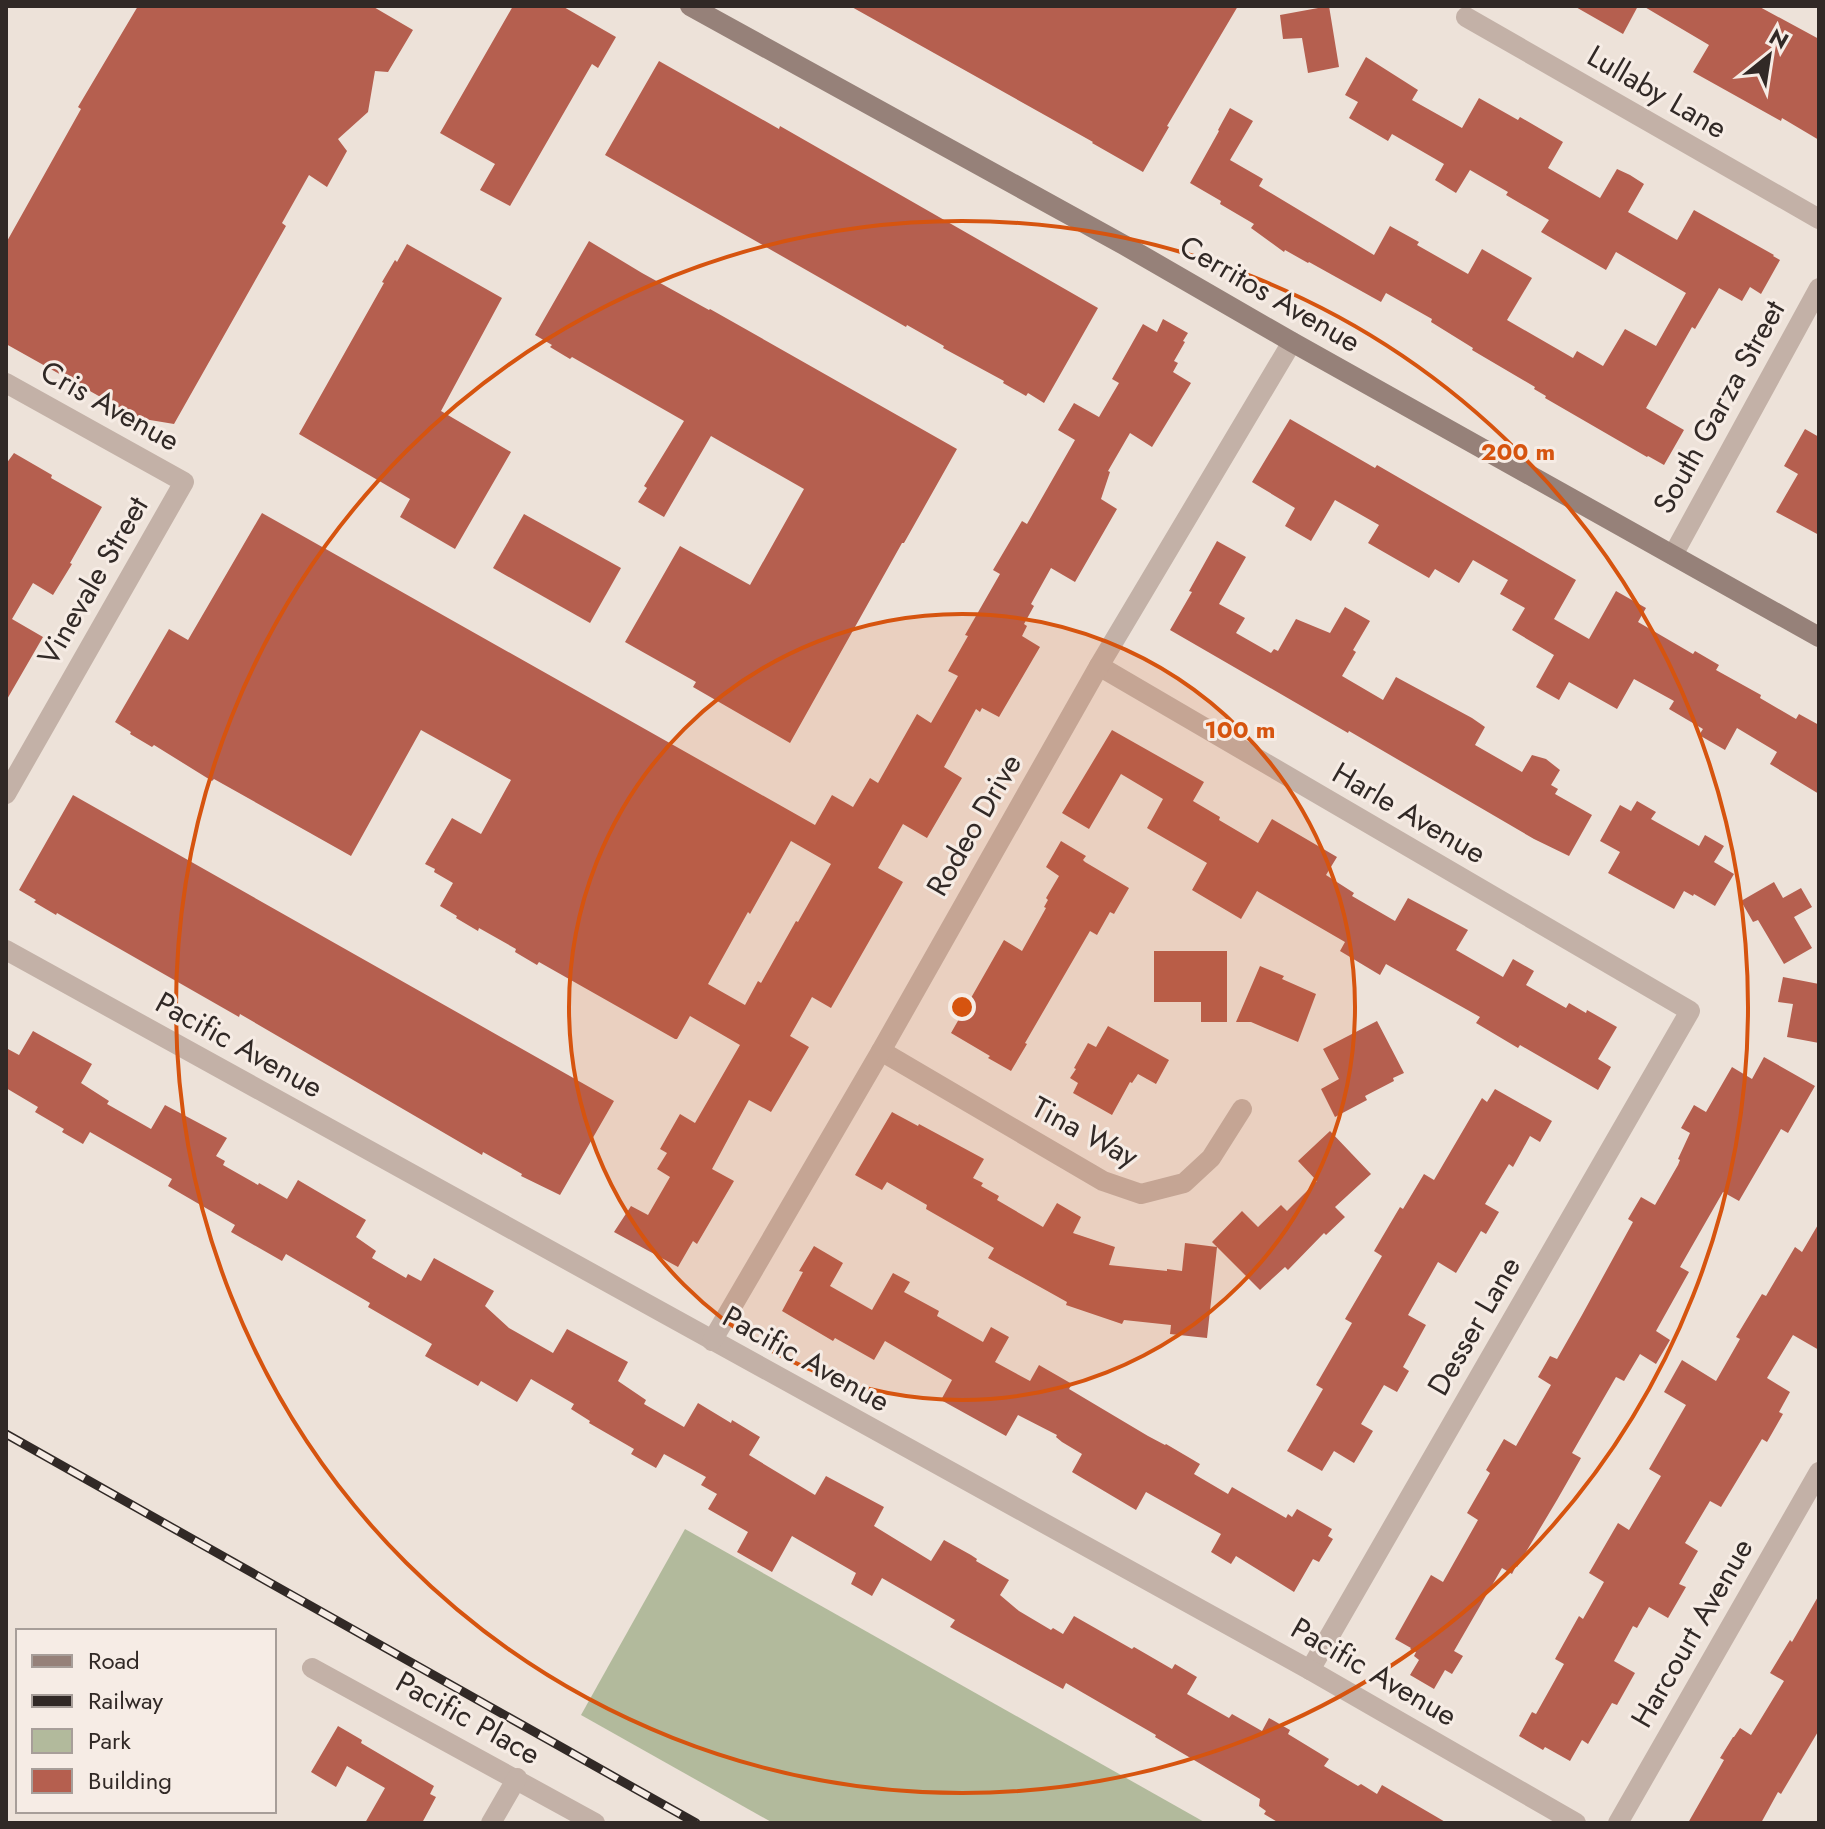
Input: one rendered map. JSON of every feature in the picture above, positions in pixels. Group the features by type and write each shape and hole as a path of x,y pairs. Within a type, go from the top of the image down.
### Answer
{"street":[{"name":"Cerritos Avenue","path":"690,6 1124,245 1819,637"},
{"name":"Lullaby Lane","path":"1466,17 1819,219"},
{"name":"South Garza Street","path":"1673,555 1819,288"},
{"name":"Rodeo Drive","path":"712,1341 1099,666 1292,342"},
{"name":"Cris Avenue","path":"6,383 184,482"},
{"name":"Vinevale Street","path":"6,794 184,482"},
{"name":"Harle Avenue","path":"1099,666 1690,1011"},
{"name":"Pacific Avenue","path":"6,950 1310,1670 1576,1823"},
{"name":"Desser Lane","path":"1310,1670 1690,1011"},
{"name":"Tina Way","path":"881,1051 1103,1181 1141,1194 1184,1183 1211,1158 1242,1109"},
{"name":"Harcourt Avenue","path":"1618,1823 1819,1472"},
{"name":"Pacific Place","path":"312,1668 595,1823"},
{"path":"491,1823 517,1778"}],"green space":[{"path":"685,1529 1206,1823 773,1823 581,1715"}],"building":[{"path":"138,6 372,6 413,30 388,72 375,71 368,112 338,139 347,151 327,187 309,175 282,223 286,226 174,424 138,418 6,344 6,243 81,109 78,107"},
{"path":"513,6 562,6 616,37 598,68 592,64 510,206 480,190 495,164 440,133"},
{"path":"850,6 1238,6 1143,172"},
{"path":"1329,6 1339,67 1308,73 1302,38 1283,39 1280,15"},
{"path":"1574,6 1638,6 1623,34"},
{"path":"1643,6 1758,6 1819,39 1819,140 1693,72 1709,45"},
{"path":"1366,57 1418,90 1412,100 1462,128 1479,98 1563,142 1548,168 1600,198 1617,169 1630,175 1644,184 1628,212 1677,240 1694,210 1780,260 1761,294 1750,287 1742,301 1719,288 1695,329 1692,327 1646,408 1684,430 1664,465 1545,398 1535,387 1472,350 1431,322 1432,319 1386,293 1381,302 1309,262 1284,252 1251,228 1254,224 1190,183 1230,108 1253,121 1230,160 1263,179 1259,186 1374,255 1390,226 1468,274 1482,249 1532,278 1507,320 1573,358 1577,351 1603,366 1625,329 1656,346 1686,293 1616,252 1606,270 1541,232 1549,220 1470,170 1456,193 1435,180 1444,164 1392,134 1388,141 1349,118 1358,102 1345,95"},
{"path":"659,61 779,129 780,126 1098,308 1044,403 1028,393 1026,396 944,346 605,155"},
{"path":"589,241 957,449 790,743 693,687 696,682 625,642 680,546 750,585 804,489 711,436 664,517 638,502 647,488 644,486 684,421 572,357 570,359 535,335"},
{"path":"407,244 502,298 441,411 511,452 455,549 400,517 410,499 299,434 382,282"},
{"path":"1163,319 1188,333 1174,361 1178,363 1173,372 1191,383 1152,447 1130,433 1108,471 1101,499 1117,509 1075,582 1051,568 1031,604 1034,606 1024,624 1027,626 1022,636 1040,647 999,717 982,708 980,712 976,709 944,767 962,778 927,838 903,824 878,868 903,882 831,1008 812,997 790,1036 809,1047 771,1112 749,1100 712,1169 734,1181 697,1244 693,1241 678,1267 614,1232 631,1206 648,1215 670,1177 657,1169 667,1153 660,1149 680,1114 695,1123 740,1045 690,1016 675,1039 539,962 537,965 515,952 516,949 479,928 478,931 440,906 453,883 425,864 452,818 481,834 511,780 421,730 351,856 214,779 212,781 154,745 152,747 115,722 169,629 188,640 262,513 815,825 832,795 853,807 870,778 878,783 917,714 931,723 958,676 948,671 1000,574 993,570 1022,521 1027,524 1075,440 1058,430 1074,403 1099,417 1119,383 1112,379 1143,324 1157,332","holes":["791,841 831,864 745,1005 708,984"]},
{"path":"1290,419 1375,468 1377,465 1576,580 1554,619 1589,639 1616,591 1646,608 1638,622 1693,654 1695,651 1719,665 1716,670 1796,719 1799,714 1819,725 1819,794 1770,764 1777,752 1737,728 1725,750 1699,735 1703,729 1669,709 1674,701 1634,679 1617,709 1569,682 1559,700 1536,687 1554,655 1512,630 1525,608 1500,594 1508,580 1473,560 1459,583 1435,569 1429,578 1368,543 1379,525 1335,500 1311,541 1285,526 1295,508 1252,482"},
{"path":"1805,429 1819,437 1819,535 1776,512 1798,474 1784,466"},
{"path":"14,453 102,507 53,595 33,583 12,619 43,637 6,701 6,464"},
{"path":"524,514 621,568 590,623 493,568"},
{"path":"1217,541 1246,557 1219,604 1245,618 1236,633 1271,653 1274,649 1278,651 1296,619 1330,633 1345,607 1370,621 1342,676 1383,700 1396,677 1485,727 1475,745 1522,772 1532,755 1546,759 1560,770 1551,785 1558,789 1555,794 1592,815 1569,856 1534,839 1170,630"},
{"path":"1112,730 1204,782 1193,801 1258,843 1272,819 1337,857 1326,875 1354,893 1352,896 1395,921 1408,898 1468,930 1456,950 1503,977 1513,959 1534,971 1526,985 1566,1008 1569,1003 1617,1027 1598,1059 1611,1067 1598,1090 1520,1045 1518,1048 1476,1023 1480,1017 1386,964 1380,975 1340,951 1345,942 1257,891 1241,919 1192,890 1207,863 1147,828 1163,799 1121,774 1089,829 1062,813"},
{"path":"73,795 614,1101 560,1195 521,1176 483,1152 482,1155 240,1014 239,1017 56,915 19,890"},
{"path":"1637,801 1656,812 1651,819 1699,846 1705,835 1724,846 1714,862 1734,874 1715,906 1684,891 1674,909 1608,873 1620,852 1600,841 1620,805 1631,811"},
{"path":"1061,841 1086,856 1085,862 1129,888 1097,935 1090,931 1011,1071 951,1033 1004,940 1022,951 1046,908 1046,898 1059,876 1046,867"},
{"path":"1774,882 1783,898 1801,888 1812,907 1794,917 1812,948 1784,964 1758,920 1753,922 1741,901"},
{"path":"1154,951 1227,951 1227,1022 1201,1022 1201,1002 1154,1002"},
{"path":"1260,966 1316,994 1298,1042 1251,1022 1236,1022"},
{"path":"1783,977 1819,984 1819,1043 1787,1037 1793,1004 1778,1002"},
{"path":"1377,1021 1404,1073 1365,1096 1367,1100 1335,1117 1321,1089 1339,1079 1323,1049"},
{"path":"1108,1026 1169,1060 1156,1084 1138,1074 1130,1082 1112,1115 1073,1093 1078,1083 1070,1078 1088,1043 1096,1047"},
{"path":"33,1031 92,1064 81,1083 109,1101 107,1104 151,1129 165,1105 227,1138 216,1156 225,1161 223,1165 287,1199 298,1180 366,1220 356,1237 376,1251 372,1258 406,1278 408,1274 421,1281 434,1258 494,1291 485,1306 509,1328 553,1353 567,1329 628,1362 618,1381 646,1400 644,1404 684,1427 698,1403 731,1423 732,1420 760,1437 749,1455 815,1495 826,1476 884,1507 874,1526 931,1561 944,1540 971,1555 1009,1580 1000,1595 1019,1611 1051,1630 1053,1628 1063,1634 1074,1616 1172,1669 1175,1664 1197,1677 1187,1694 1229,1718 1232,1714 1262,1731 1269,1718 1290,1730 1288,1734 1329,1759 1324,1766 1377,1794 1382,1785 1447,1823 1279,1823 1264,1814 1266,1811 1259,1806 1260,1799 1066,1683 1063,1689 950,1627 955,1620 882,1578 872,1596 851,1584 856,1573 792,1536 772,1572 737,1552 748,1532 708,1509 717,1494 701,1485 706,1477 664,1454 656,1468 631,1454 634,1449 571,1409 574,1404 531,1379 517,1402 481,1381 478,1386 425,1356 432,1344 368,1307 370,1303 286,1254 282,1261 231,1232 235,1225 168,1186 172,1179 90,1132 83,1144 62,1132 64,1129 35,1112 38,1107 6,1088 6,1048 19,1055"},
{"path":"1764,1057 1815,1086 1788,1133 1781,1129 1739,1201 1723,1192 1680,1267 1689,1272 1656,1331 1670,1340 1656,1364 1640,1354 1624,1381 1616,1377 1572,1453 1581,1458 1557,1500 1512,1574 1502,1568 1454,1651 1463,1656 1452,1674 1445,1670 1434,1689 1410,1675 1419,1660 1414,1656 1416,1652 1395,1639 1431,1575 1443,1582 1478,1520 1467,1513 1490,1473 1486,1470 1504,1439 1516,1446 1551,1385 1538,1377 1550,1356 1557,1359 1633,1222 1628,1219 1641,1197 1655,1205 1678,1165 1690,1133 1681,1128 1694,1105 1706,1112 1732,1067 1752,1079"},
{"path":"1495,1089 1552,1121 1540,1142 1530,1136 1513,1167 1509,1164 1485,1204 1499,1212 1486,1234 1481,1231 1456,1273 1438,1262 1408,1315 1426,1325 1403,1367 1409,1371 1397,1392 1384,1385 1361,1424 1373,1431 1354,1463 1334,1451 1322,1471 1287,1451 1323,1389 1316,1385 1352,1323 1345,1319 1382,1256 1374,1251 1424,1174 1434,1180 1482,1098 1487,1102"},
{"path":"892,1112 984,1159 973,1178 999,1196 997,1200 1043,1227 1057,1203 1081,1217 1073,1233 1115,1247 1109,1265 1182,1271 1185,1243 1217,1247 1207,1338 1170,1334 1171,1325 1124,1320 1122,1324 1066,1305 1067,1302 988,1258 994,1248 926,1209 927,1205 887,1182 882,1190 855,1175"},
{"path":"1330,1131 1371,1174 1335,1207 1345,1217 1326,1235 1324,1233 1288,1270 1285,1267 1260,1290 1212,1242 1242,1211 1258,1227 1281,1205 1287,1211 1317,1181 1298,1161"},
{"path":"1819,1223 1819,1350 1793,1335 1767,1378 1790,1392 1779,1412 1783,1414 1767,1442 1762,1439 1721,1507 1710,1501 1685,1543 1698,1551 1679,1584 1686,1587 1668,1618 1649,1607 1637,1628 1633,1626 1614,1661 1635,1673 1617,1705 1612,1703 1588,1744 1582,1740 1570,1761 1545,1747 1543,1750 1519,1736 1532,1712 1536,1714 1564,1664 1555,1659 1579,1616 1583,1619 1604,1582 1589,1573 1618,1523 1629,1530 1661,1476 1649,1469 1686,1405 1664,1392 1682,1360 1716,1381 1740,1339 1736,1337 1762,1294 1766,1296 1795,1247 1802,1252"},
{"path":"814,1246 843,1263 830,1286 872,1310 893,1273 910,1282 904,1292 939,1311 937,1316 983,1342 991,1327 1009,1337 995,1362 1030,1381 1039,1365 1072,1384 1069,1389 1200,1464 1194,1474 1228,1494 1232,1487 1286,1518 1288,1514 1292,1517 1297,1509 1332,1529 1328,1536 1333,1539 1319,1562 1313,1559 1294,1592 1236,1556 1231,1564 1211,1552 1221,1534 1146,1492 1136,1510 1072,1472 1082,1454 1062,1442 1057,1435 1018,1415 1006,1436 941,1400 952,1380 885,1341 874,1360 835,1338 833,1341 782,1311 803,1272 799,1271"},
{"path":"1819,1595 1819,1730 1761,1823 1688,1823 1724,1760 1720,1758 1733,1737 1740,1728 1751,1735 1784,1681 1770,1673"},
{"path":"338,1726 434,1786 430,1794 436,1797 422,1823 365,1823 385,1788 347,1766 336,1787 311,1772"}],"railway":[{"path":"6,1434 696,1823"}]}
